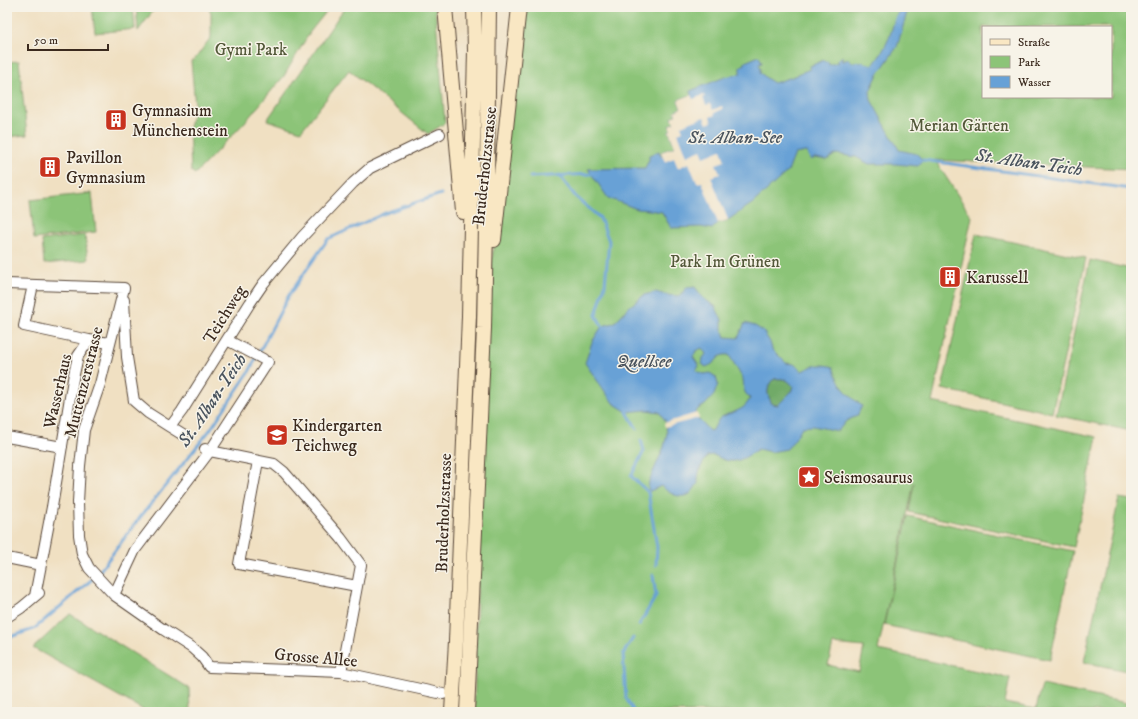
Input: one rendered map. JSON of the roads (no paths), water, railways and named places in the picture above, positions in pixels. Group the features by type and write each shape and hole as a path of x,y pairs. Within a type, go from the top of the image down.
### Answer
{"main road":[{"name":"Bruderholzstrasse","path":"445,7 462,196 469,316"},
{"name":"Bruderholzstrasse","path":"452,712 469,316 475,50 474,7"},
{"name":"Bruderholzstrasse","path":"467,712 484,328 488,177 489,7"},
{"name":"Bruderholzstrasse","path":"484,328 503,165 519,7"}],"street":[{"name":"Teichweg","path":"170,427 182,411 263,284 302,237 353,183 370,168 440,134"},
{"path":"7,284 124,288 127,358 134,400 148,413 183,435"},
{"path":"34,285 24,326 89,340"},
{"name":"Muttenzerstrasse","path":"124,288 100,384 84,430 78,502 79,535 82,554 89,568 114,595 192,648 202,657 208,667"},
{"name":"Wasserhaus","path":"7,617 37,594 72,379 78,356 89,340 110,343"},
{"path":"114,595 135,550 207,450 228,425 266,361 227,340"},
{"name":"Wasserhaus","path":"7,437 62,447"},
{"path":"207,450 274,464 284,472 341,538 361,565 341,672"},
{"path":"258,461 239,564 357,586"},
{"path":"7,558 41,565"},
{"name":"Grosse Allee","path":"208,667 341,672 442,694"}],"water":[{"name":"St. Alban-See","path":"904,7 907,7 908,9 897,47 878,74 870,91 871,100 899,150 917,154 923,160 918,166 869,164 856,157 836,154 827,160 815,158 811,160 806,152 795,154 788,171 753,203 728,220 718,223 712,229 701,227 671,228 662,212 637,209 608,198 588,169 645,168 649,160 649,155 659,151 661,156 663,156 661,152 675,147 669,131 671,130 669,125 674,123 672,117 676,115 675,111 681,108 678,100 691,95 690,91 725,77 740,74 740,67 745,64 745,62 759,56 762,63 759,64 761,70 760,72 774,83 798,75 810,69 810,66 824,60 825,62 828,61 829,65 839,62 837,62 837,60 843,56 844,58 841,60 842,61 849,59 850,62 853,63 858,61 860,63 863,61 864,63 873,65 887,41 898,13"},
{"name":"Quellsee","path":"695,287 704,299 715,306 722,320 722,329 725,337 738,338 745,323 755,326 763,331 770,342 772,349 786,363 794,364 802,371 817,365 833,367 844,389 862,406 857,416 846,421 838,431 813,426 802,427 787,449 771,452 758,449 737,461 727,461 713,455 707,456 699,472 698,483 690,494 686,496 675,495 661,486 648,492 649,481 664,447 667,433 665,420 659,412 646,410 627,412 613,403 585,363 592,342 602,326 614,323 629,307 644,295 656,292 666,295 680,296 686,288","holes":["702,348 706,354 703,358 702,364 706,367 721,356 729,355 743,379 744,390 750,398 741,409 720,418 713,430 709,431 695,413 714,395 718,384 716,377 710,373 703,374 696,371 699,366 693,357 696,351","774,379 785,380 793,386 791,392 778,405 772,404 768,394 769,386"]}],"waterway":[{"name":"St. Alban-Teich","path":"923,160 1131,189"},
{"path":"530,177 592,174"},
{"path":"559,175 576,197 600,218 609,241 605,285 596,315 602,326"},
{"name":"St. Alban-Teich","path":"7,638 34,629 96,576 134,525 210,430 249,372 289,295 328,239 385,213 441,194"},
{"path":"627,412 637,429"},
{"path":"641,440 644,451 631,476 648,492 657,547 656,565"},
{"path":"639,625 656,596 653,575"},
{"path":"633,638 623,654 626,698 634,712"}],"place":[{"name":"Gymnasium Münchenstein","path":"116,120"},
{"name":"Pavillon Gymnasium","path":"50,167"},
{"name":"Karussell","path":"950,277"},
{"name":"Kindergarten Teichweg","path":"277,435"},
{"name":"Seismosaurus","path":"809,477"}],"park label":[{"name":"Gymi Park","path":"251,49"},
{"name":"Merian Gärten","path":"959,125"},
{"name":"Park Im Grünen","path":"725,261"}]}
